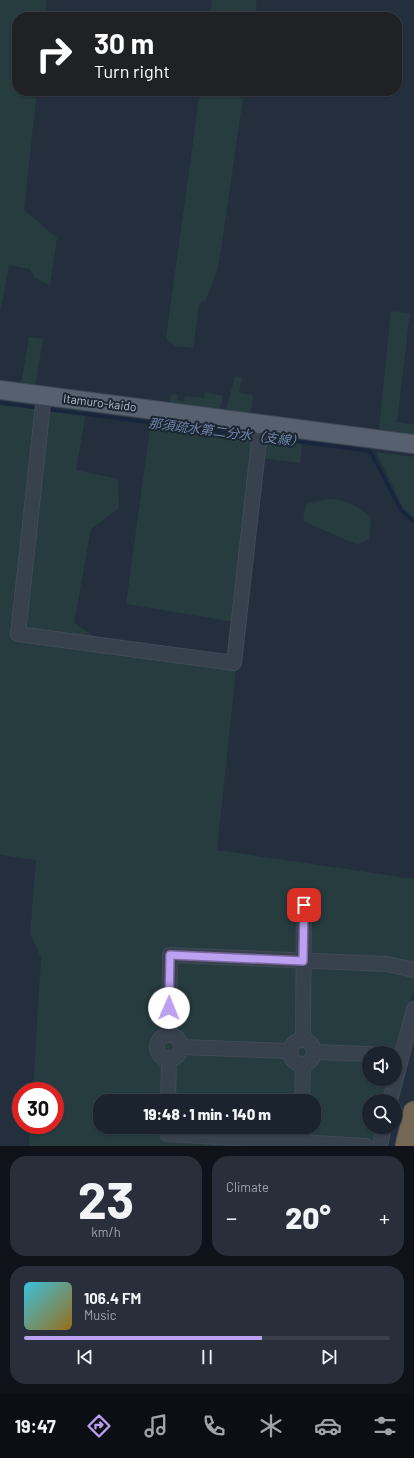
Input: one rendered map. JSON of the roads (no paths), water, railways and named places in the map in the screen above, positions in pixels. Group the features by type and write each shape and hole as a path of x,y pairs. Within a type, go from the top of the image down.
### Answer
{"highway":[{"path":"406,1146 414,1112"}],"main road":[{"name":"Itamuro-kaido","path":"0,390 414,444"}],"street":[{"path":"44,395 18,634 234,663 261,423"},
{"path":"303,1040 304,905"},
{"path":"169,1035 170,955 387,964 414,970"},
{"path":"401,1046 414,1008"},
{"path":"169,1035 177,1038 181,1047 176,1056 168,1058 160,1054 157,1045 160,1039 169,1035"},
{"path":"303,1040 312,1045 314,1052 312,1059 303,1064 294,1061 291,1051 294,1043 303,1040"},
{"path":"181,1047 291,1051"},
{"path":"314,1052 362,1054"},
{"path":"168,1058 168,1094"},
{"path":"302,1094 303,1064"},
{"path":"167,1134 366,1146"},
{"path":"302,1134 302,1142"},
{"path":"380,1146 383,1134"}],"waterway":[{"name":"那須疏水第二分水（支線）","path":"0,403 39,408"},
{"name":"那須疏水第二分水（支線）","path":"45,409 257,436"},
{"name":"那須疏水第二分水（支線）","path":"263,437 370,451 401,510 414,522"}]}
